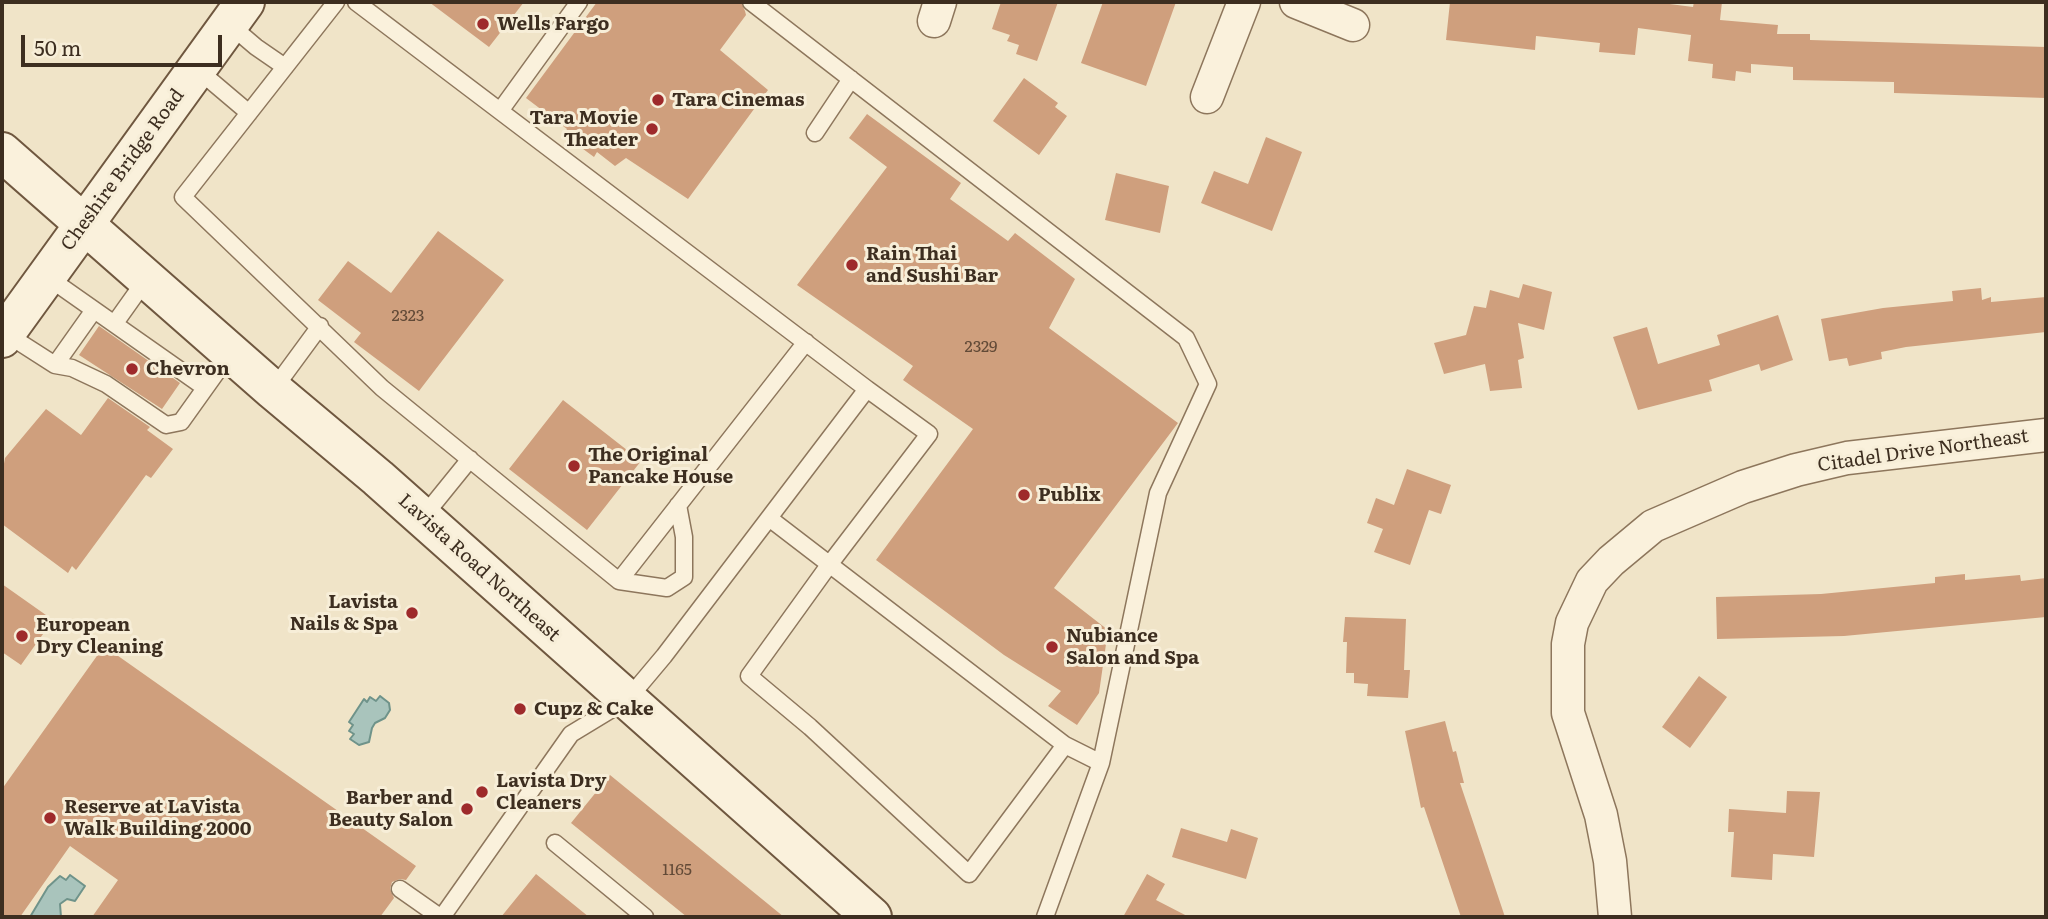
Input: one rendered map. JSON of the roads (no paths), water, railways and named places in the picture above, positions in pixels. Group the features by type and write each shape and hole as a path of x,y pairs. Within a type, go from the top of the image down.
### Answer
{"main road":[{"name":"Cheshire Bridge Road","path":"10,320 46,276 237,13"},
{"name":"Lavista Road Northeast","path":"5,163 84,223 273,390 423,517 872,917"}],"street":[{"path":"1207,97 1244,2"},
{"path":"1296,2 1353,25"},
{"name":"Citadel Drive Northeast","path":"1615,917 1610,861 1601,815 1568,713 1568,644 1572,622 1592,581 1611,561 1653,526 1743,487 1796,470 1847,458 2046,435"}],"lane":[{"path":"336,2 183,197 382,388 619,581 667,588 684,578 684,537 678,505"},
{"path":"356,2 929,435 829,565 749,676 810,727 969,874 1065,745"},
{"path":"500,111 579,2"},
{"path":"751,2 1185,338 1209,384 1158,493 1101,762 1045,917"},
{"path":"237,13 256,47 285,67"},
{"path":"197,69 249,113"},
{"path":"815,133 851,79"},
{"path":"46,276 115,323 134,343 204,387"},
{"path":"115,323 147,278"},
{"path":"55,366 93,310"},
{"path":"10,320 55,366 72,368 109,381 166,425 181,422 231,352"},
{"path":"273,390 320,326"},
{"path":"619,581 806,342"},
{"path":"400,889 441,917 571,734 627,700 664,656 867,389"},
{"path":"423,517 470,459"},
{"path":"769,518 1065,745 1101,762"},
{"path":"555,843 645,917"}],"water":[{"path":"380,696 389,703 390,710 385,718 375,723 369,742 359,745 350,739 354,734 349,731 353,725 349,722 364,699 367,702 370,697 376,701"},
{"path":"70,875 85,886 75,901 67,899 60,904 61,917 30,917 48,887 60,876 66,880"}],"place":[{"name":"Wells Fargo","path":"483,24"},
{"name":"Tara Cinemas","path":"658,100"},
{"name":"Tara Movie Theater","path":"652,129"},
{"name":"Rain Thai and Sushi Bar","path":"852,265"},
{"name":"Chevron","path":"132,369"},
{"name":"The Original Pancake House","path":"574,466"},
{"name":"Publix","path":"1024,495"},
{"name":"Lavista Nails & Spa","path":"412,613"},
{"name":"European Dry Cleaning","path":"22,636"},
{"name":"Nubiance Salon and Spa","path":"1052,647"},
{"name":"Cupz & Cake","path":"520,709"},
{"name":"Lavista Dry Cleaners","path":"482,792"},
{"name":"Barber and Beauty Salon","path":"467,809"},
{"name":"Reserve at LaVista Walk Building 2000","path":"50,818"}]}
